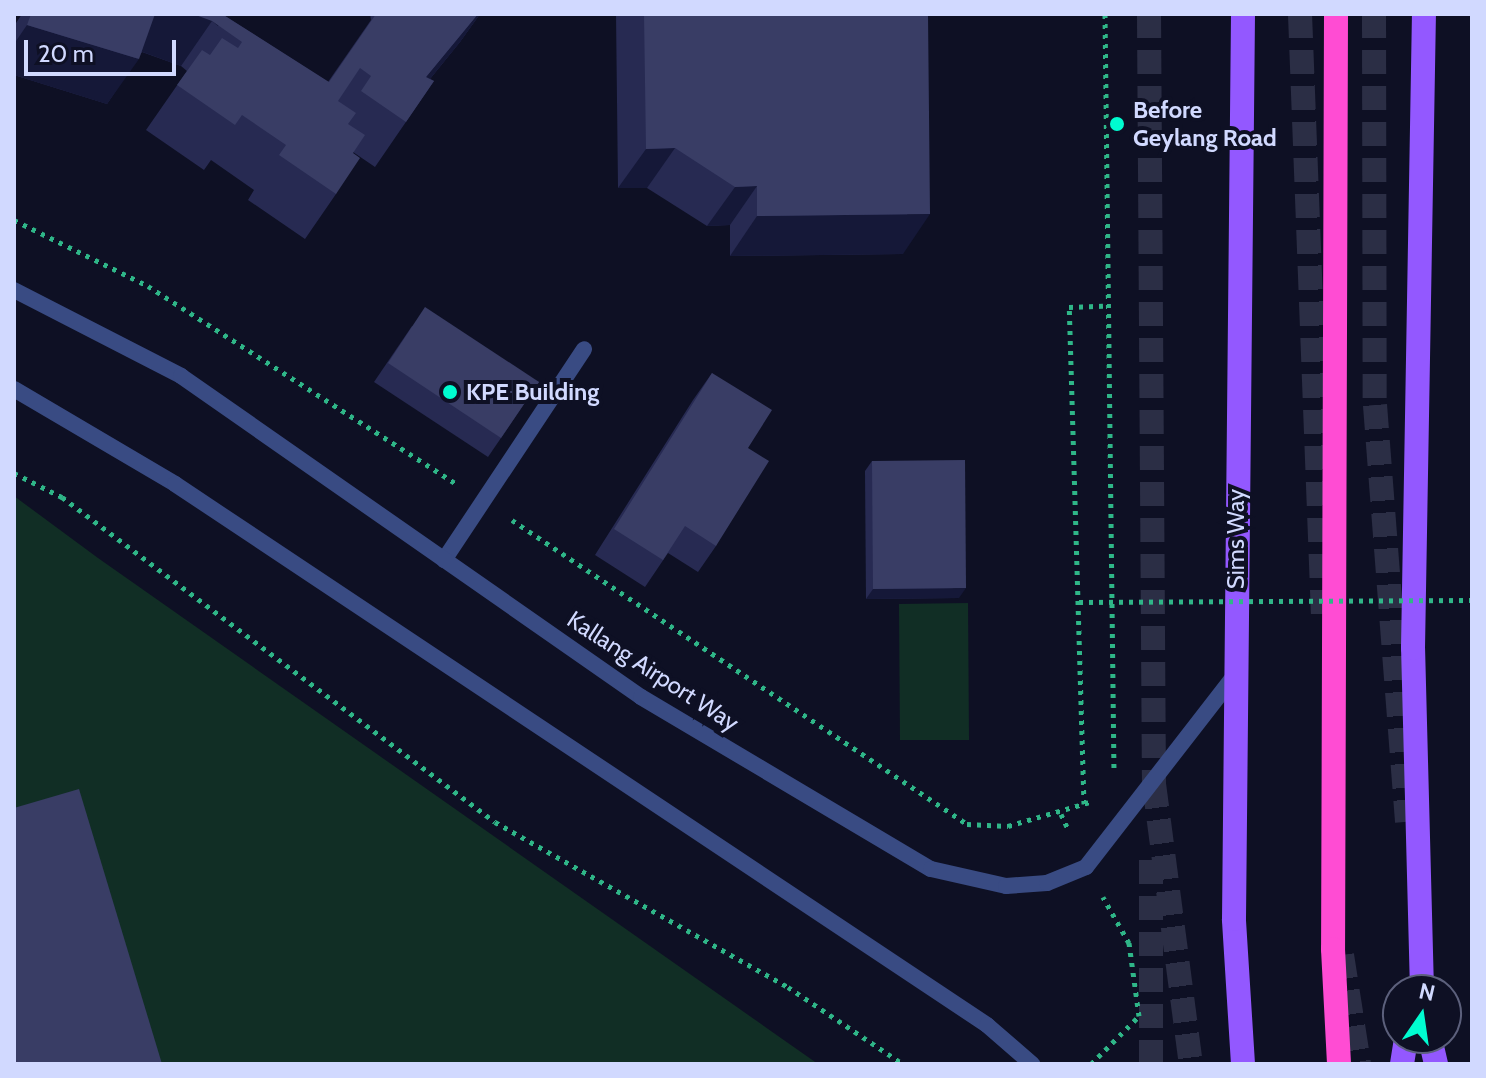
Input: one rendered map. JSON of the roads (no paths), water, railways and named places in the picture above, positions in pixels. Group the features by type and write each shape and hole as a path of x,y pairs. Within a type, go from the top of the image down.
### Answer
{"highway":[{"path":"1336,14 1333,949 1339,1064"}],"main road":[{"name":"Sims Way","path":"1243,14 1234,919 1243,1064"},
{"path":"1422,974 1413,648 1424,14"}],"street":[{"name":"Kallang Airport Way","path":"14,290 181,376 641,697 931,869 1006,886 1047,883 1086,867 1235,675"},
{"path":"444,560 584,349"},
{"path":"14,389 202,501 987,1025 1032,1064"}],"tunnel":[{"path":"1149,14 1154,784 1191,1064"},
{"path":"1300,14 1323,615"},
{"path":"1374,14 1375,405 1407,822"},
{"path":"1151,854 1151,1064"},
{"path":"1342,955 1359,1064"}],"place":[{"name":"Before Geylang Road","path":"1117,124"},
{"name":"KPE Building","path":"450,392"}]}
